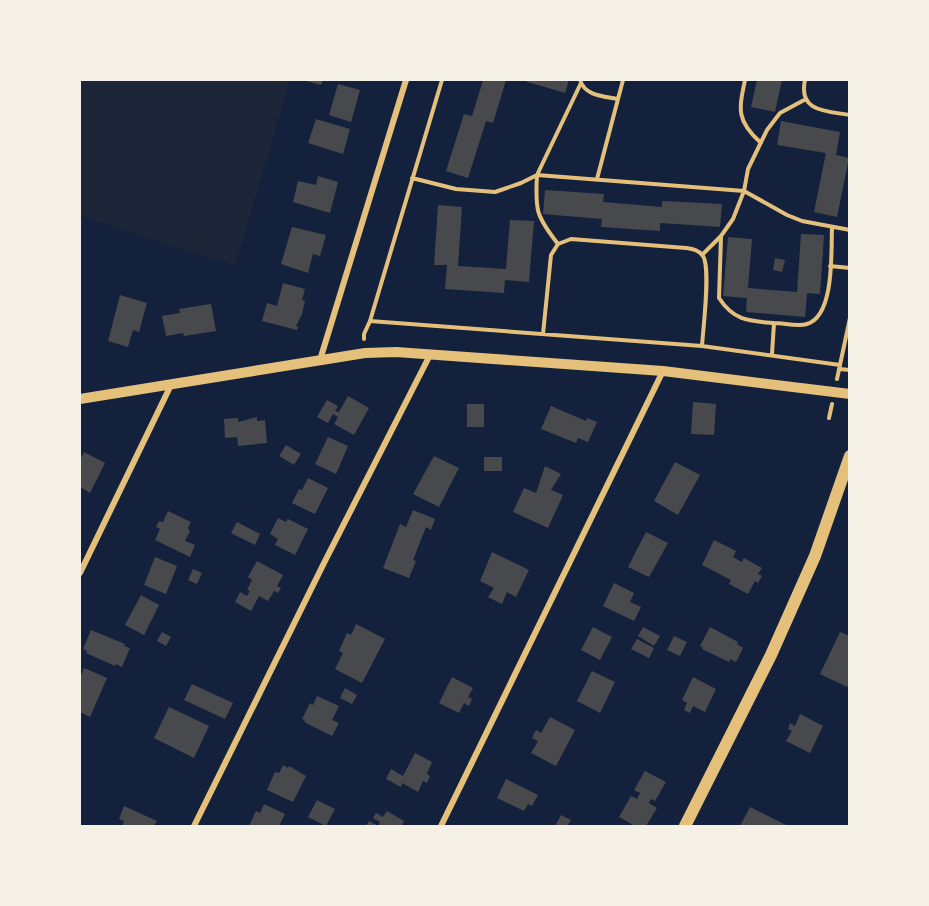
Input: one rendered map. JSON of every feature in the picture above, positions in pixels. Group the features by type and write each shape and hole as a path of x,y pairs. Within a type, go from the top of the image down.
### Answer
{"main road":[{"path":"685,826 771,655 811,566 849,456"}],"street":[{"path":"320,360 406,80"},
{"path":"80,399 365,353 396,351 663,371 849,394"},
{"path":"194,826 431,353"},
{"path":"441,826 663,371"},
{"path":"80,573 172,383"}],"path":[{"path":"364,334 370,321 442,80"},
{"path":"597,179 623,80"},
{"path":"745,80 740,114 751,134 760,142"},
{"path":"805,80 803,87 806,99 814,108 849,116"},
{"path":"581,81 585,90 593,94 618,99"},
{"path":"558,244 538,217 537,175 581,81"},
{"path":"702,255 721,236 733,219 744,191 748,169 760,142 780,113 806,99"},
{"path":"412,178 456,189 495,192 537,175 744,191 788,215 849,230"},
{"path":"721,236 718,298 730,313 748,321 806,325 813,321 825,307 828,296 832,227"},
{"path":"543,334 551,255 558,244 570,239 696,250 702,255 707,268 702,346"},
{"path":"830,266 849,268"},
{"path":"849,318 839,369 849,370"},
{"path":"370,321 702,346 840,365"},
{"path":"772,354 774,323"}],"shaded area":[{"path":"80,80 290,80 235,266 80,216"}],"building":[{"path":"303,80 323,80 321,85"},
{"path":"483,80 506,80 493,123 486,121 468,178 446,171 464,114 472,116"},
{"path":"521,80 569,80 565,93"},
{"path":"757,80 782,80 775,112 751,107"},
{"path":"338,84 360,90 351,122 329,115"},
{"path":"316,119 350,129 343,154 308,143"},
{"path":"781,121 840,132 836,155 849,158 837,217 814,212 826,153 777,145"},
{"path":"318,176 338,182 330,213 293,202 298,181 316,185"},
{"path":"545,190 604,194 603,202 662,207 662,201 722,204 720,227 660,223 660,231 601,227 602,219 543,214"},
{"path":"438,205 462,207 458,266 506,269 510,220 534,221 529,282 505,280 504,293 445,289 447,265 434,265"},
{"path":"292,227 326,235 320,256 313,254 308,273 281,264"},
{"path":"801,234 824,235 820,294 807,293 805,317 746,312 747,298 723,296 728,237 752,239 748,288 797,292"},
{"path":"775,258 785,260 782,272 773,270"},
{"path":"283,283 305,289 302,300 305,301 296,326 297,330 262,321 267,303 277,306"},
{"path":"120,295 147,303 139,332 133,330 128,347 108,341"},
{"path":"211,304 216,331 166,336 162,316 180,313 179,309"},
{"path":"348,396 369,408 354,435 334,424 338,417 333,414 328,423 317,417 327,400 338,406 335,411 339,412"},
{"path":"693,402 716,404 714,435 691,434"},
{"path":"467,404 484,404 484,427 467,427"},
{"path":"551,406 586,421 587,418 597,422 588,442 578,438 576,443 541,429"},
{"path":"257,417 257,421 265,420 267,443 238,446 237,437 225,438 224,419 238,418 238,422"},
{"path":"328,437 348,446 336,474 315,464"},
{"path":"286,445 301,454 294,465 279,456"},
{"path":"84,452 105,463 90,493 80,487 80,460"},
{"path":"434,456 459,468 439,507 413,494"},
{"path":"484,457 502,457 502,471 484,471"},
{"path":"675,462 700,475 678,515 654,501"},
{"path":"545,466 561,474 551,490 563,495 548,528 513,512 524,488 536,493"},
{"path":"308,478 328,488 315,514 292,503"},
{"path":"413,510 435,519 431,530 426,527 413,560 416,561 409,578 383,568 400,524 406,527"},
{"path":"168,511 191,522 185,541 195,545 190,557 155,540 160,529 156,527 159,521 163,522"},
{"path":"278,518 286,522 288,519 308,529 295,555 275,545 278,539 270,534"},
{"path":"237,522 260,534 255,545 231,533"},
{"path":"646,532 668,543 649,577 628,567"},
{"path":"714,540 736,551 733,557 742,562 744,558 762,568 758,574 762,576 758,583 755,581 748,594 729,584 731,580 702,565"},
{"path":"492,552 529,570 516,597 507,592 502,604 488,597 494,588 480,581"},
{"path":"155,557 177,566 166,594 144,585"},
{"path":"257,561 283,575 277,586 281,588 278,593 274,591 268,601 259,596 251,611 235,602 240,592 247,596 250,591 247,590 252,580 248,577"},
{"path":"193,569 202,573 197,584 188,580"},
{"path":"614,583 634,593 630,602 641,607 634,621 603,606"},
{"path":"141,595 159,605 144,635 125,625"},
{"path":"356,624 385,639 362,683 335,669 343,653 339,651 347,633 351,635"},
{"path":"593,627 612,637 600,660 581,650"},
{"path":"643,627 660,636 654,646 638,636"},
{"path":"710,627 738,642 737,644 743,648 736,662 730,659 729,662 702,649 700,646"},
{"path":"91,630 130,648 122,667 86,653 87,651 83,649"},
{"path":"162,632 171,637 166,646 157,641"},
{"path":"840,632 850,636 850,682 847,687 820,674"},
{"path":"674,636 687,642 680,656 667,650"},
{"path":"637,639 654,648 649,658 631,649"},
{"path":"84,668 107,678 90,717 80,712 80,678"},
{"path":"592,671 615,682 600,713 577,701"},
{"path":"452,677 473,688 468,697 472,699 469,706 464,703 459,713 439,703"},
{"path":"693,677 716,689 705,712 693,706 690,713 684,710 687,703 682,700"},
{"path":"192,684 233,703 225,719 184,700"},
{"path":"345,688 357,695 352,704 340,698"},
{"path":"317,696 339,706 332,720 339,723 332,736 302,719 310,703 313,705"},
{"path":"169,707 209,726 194,758 154,738"},
{"path":"800,714 823,726 810,753 786,741 792,731 788,729 790,723 795,726"},
{"path":"550,717 575,730 556,766 531,753 538,741 532,738 536,730 541,733"},
{"path":"415,753 432,762 427,774 430,776 427,783 423,781 418,792 402,783 401,787 386,779 391,769 403,776"},
{"path":"283,765 306,776 293,802 267,790 275,772 279,773"},
{"path":"645,771 666,782 655,801 651,799 649,803 657,808 646,826 635,826 619,817 631,796 637,799 640,793 634,790"},
{"path":"506,779 538,795 532,806 528,804 524,811 497,798"},
{"path":"317,800 335,809 326,826 308,817"},
{"path":"264,804 285,814 279,826 249,826 256,811 260,813"},
{"path":"124,806 157,821 154,826 122,826 124,821 119,819"},
{"path":"750,807 788,826 740,826"},
{"path":"387,811 404,821 402,826 378,826 380,822 373,818 376,813 383,817"},
{"path":"561,815 571,820 567,826 555,826"},
{"path":"369,821 378,826 366,826"}]}
